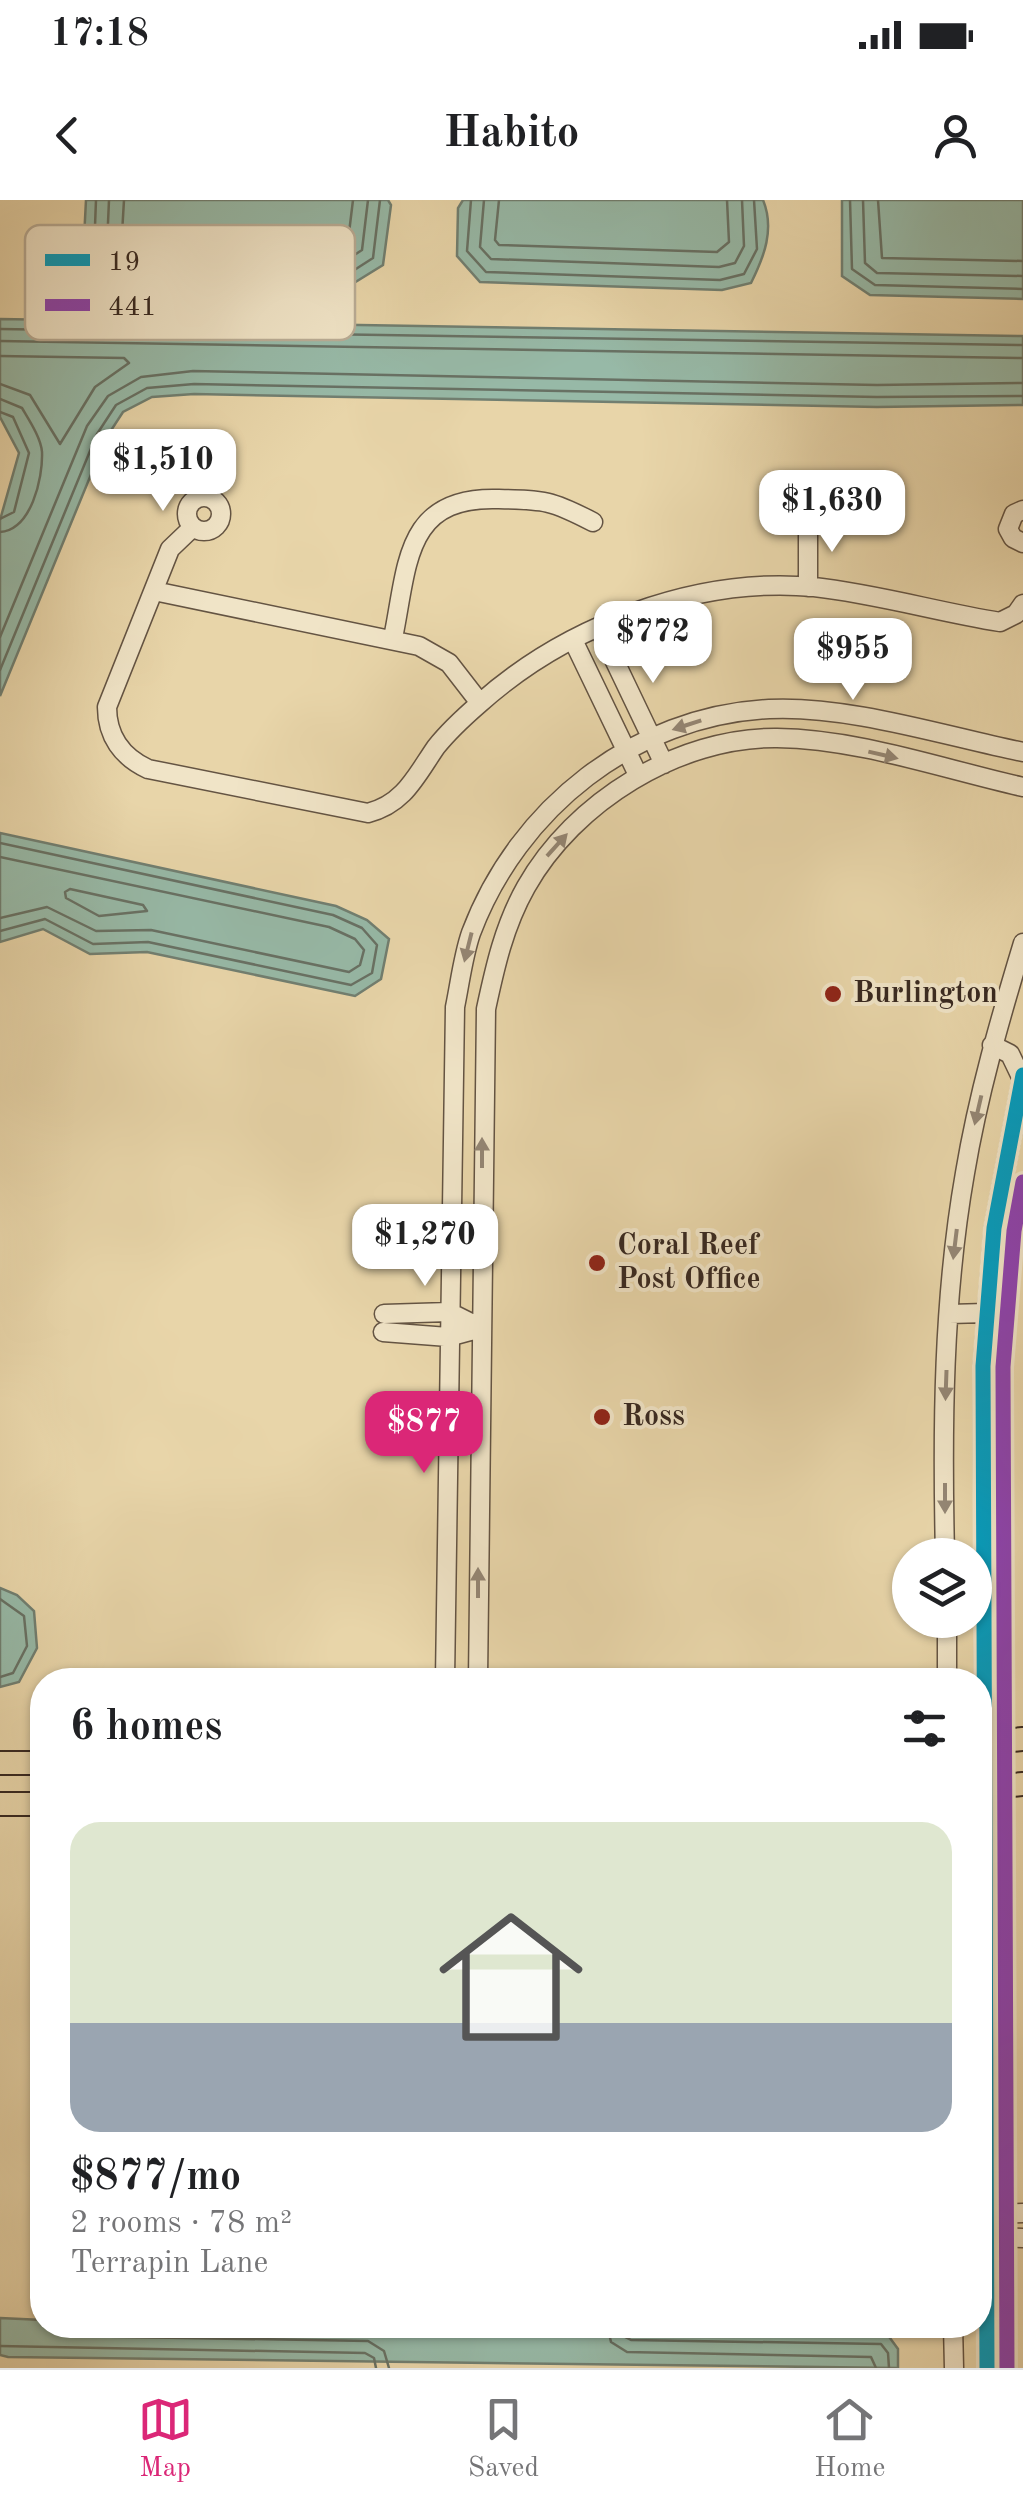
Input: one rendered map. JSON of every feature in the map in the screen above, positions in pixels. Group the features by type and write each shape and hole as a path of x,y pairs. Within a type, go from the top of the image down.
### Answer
{"main road":[{"path":"992,1741 1023,1739"},
{"path":"2,1764 30,1763"},
{"path":"992,1787 1023,1784"},
{"path":"0,1804 30,1804"}],"street":[{"path":"393,638 411,548 421,528 452,502 472,498 552,500 593,522"},
{"path":"1023,510 1014,514 1008,529 1023,544"},
{"path":"808,524 808,587"},
{"path":"192,528 170,549 106,706 112,736 132,762 148,770 368,813 399,799 439,744 480,703 573,640 690,596 808,587 1000,622 1023,604"},
{"path":"154,590 419,646 448,664 480,703"},
{"path":"599,628 664,764"},
{"path":"573,640 638,775"},
{"path":"445,1668 454,1007 470,935 500,874 534,824 575,783 651,736 714,716 771,709 840,714 1023,752"},
{"path":"817,741 841,727 910,729"},
{"path":"478,1668 485,1026 500,944 526,888 554,846 638,775 737,743 773,738 817,741 1023,787"},
{"path":"945,1538 949,1314 964,1176 992,1044 1023,943"},
{"path":"984,1668 986,1312 1004,1162 1022,1077 1010,1054 992,1044"},
{"path":"448,1312 481,1328 448,1337 384,1323 448,1312"},
{"path":"949,1314 986,1312"},
{"path":"947,1638 947,1668"},
{"path":"992,2214 1023,2214"},
{"path":"992,2237 1023,2238"},
{"path":"953,2338 954,2368"},
{"path":"986,2338 987,2368"}],"water":[{"path":"86,200 388,200 391,205 383,265 355,282 355,225 85,225"},
{"path":"463,200 763,200 768,232 751,283 722,290 480,282 457,256 458,208"},
{"path":"842,200 1023,200 1023,299 870,295 842,276"},
{"path":"0,319 25,319 25,340 355,340 355,325 1023,336 1023,405 877,407 194,394 152,397 123,412 106,438 0,696 0,520 19,453 0,417"},
{"path":"0,833 336,906 367,920 389,939 381,979 355,996 147,952 90,954 43,929 0,942"},
{"path":"0,1588 17,1595 34,1611 37,1648 19,1682 0,1687"},
{"path":"0,2318 30,2319 30,2338 890,2338 898,2349 898,2368 8,2357 0,2355"}],"transit line":[{"name":"19","path":"984,1668 983,1366 994,1228 1023,1075"},
{"name":"441","path":"1007,2368 1003,1367 1014,1231 1023,1182"},
{"name":"19","path":"987,2338 987,2368"}],"place":[{"name":"Burlington","path":"833,994"},
{"name":"Coral Reef Post Office","path":"597,1263"},
{"name":"Ross","path":"602,1417"}]}
